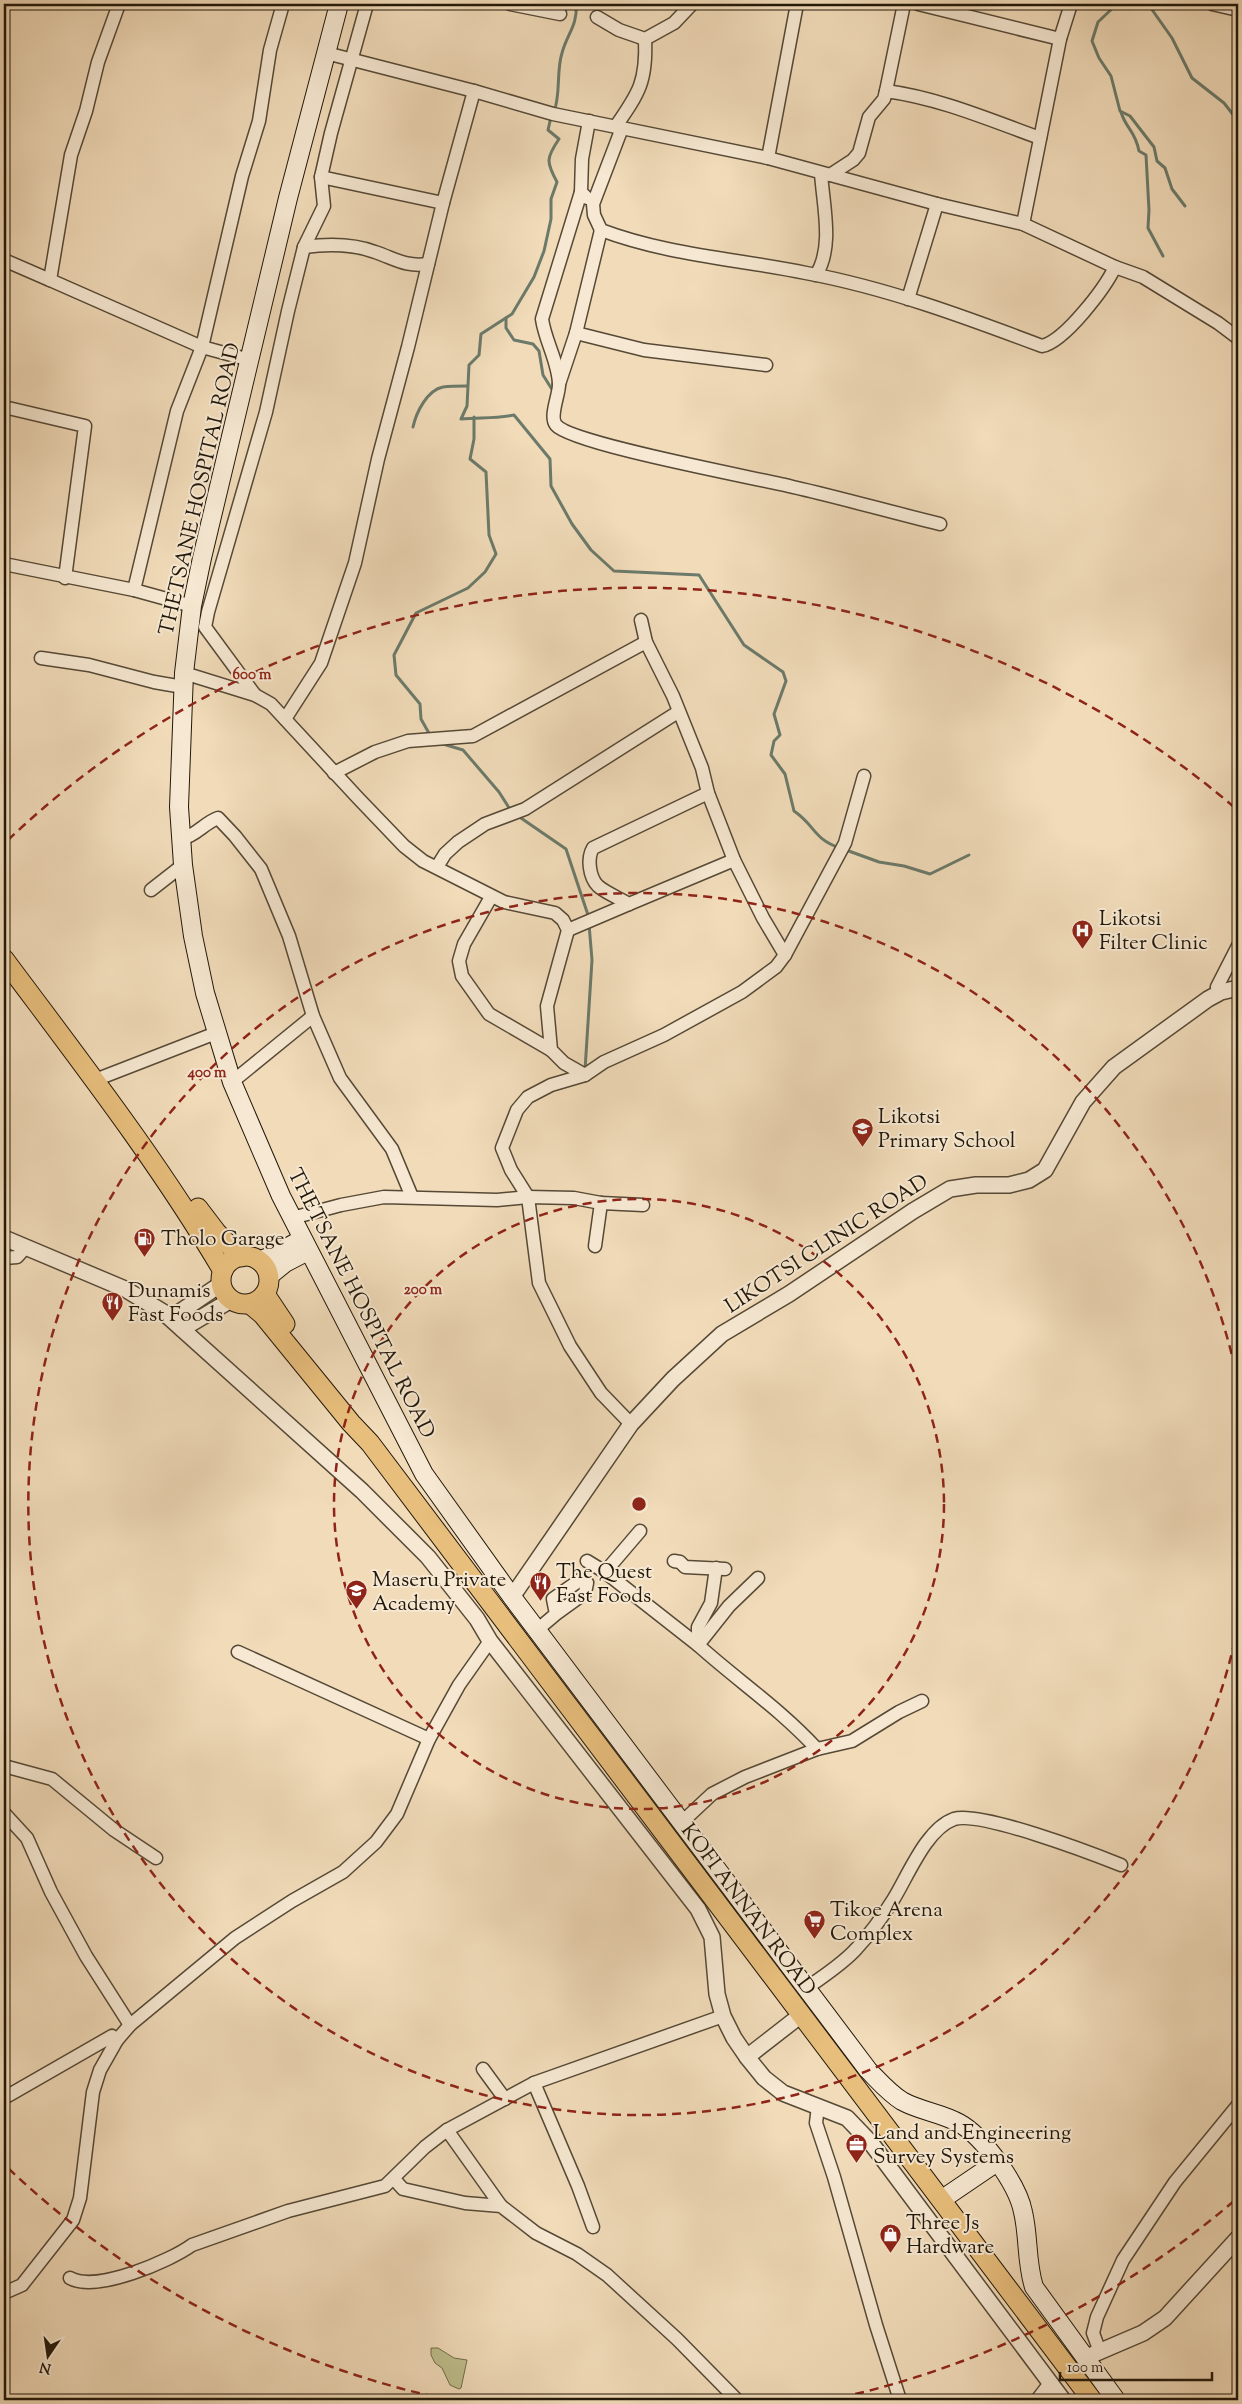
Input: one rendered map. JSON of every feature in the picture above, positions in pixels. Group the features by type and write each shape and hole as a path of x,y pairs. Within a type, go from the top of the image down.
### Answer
{"main road":[{"name":"THETSANE HOSPITAL ROAD","path":"339,4 288,198 192,606 184,680 179,807 182,865 192,936 205,994 232,1082 305,1245 424,1474 512,1597 868,2070 888,2091 903,2101 960,2123 978,2137 997,2162 1018,2195 1023,2211 1029,2271 1034,2287 1094,2354 1116,2400"},
{"name":"KOFI ANNAN ROAD","path":"4,959 135,1134 189,1213 222,1277 224,1293 252,1282"},
{"name":"KOFI ANNAN ROAD","path":"135,1134 178,1183 358,1419 370,1443 1092,2400"},
{"path":"222,1277 227,1264 252,1282 285,1264 305,1245"},
{"path":"941,2200 997,2162"}],"street":[{"path":"50,280 72,155 86,111 98,62 119,4"},
{"path":"134,590 177,411 202,347 242,176 259,121 270,50 283,4"},
{"path":"255,695 205,627 266,412 304,247 324,206 321,177 367,4"},
{"path":"510,4 560,14"},
{"path":"597,17 619,30 644,39 674,23 692,4"},
{"path":"768,158 796,8 808,4"},
{"path":"826,174 854,160 859,153 870,117 884,99 904,4"},
{"path":"918,4 1060,39"},
{"path":"1023,224 1060,39 1071,4"},
{"path":"1212,4 1238,10"},
{"path":"644,39 646,60 643,81 619,127 593,204 594,215 601,230 576,333 559,384 553,420 556,426 570,434 627,450 749,476 940,524"},
{"path":"326,53 351,61 474,91 553,114 768,158 937,204 1023,224 1115,267 1143,277 1218,323 1238,338"},
{"path":"285,719 321,663 355,563 378,460 443,203 474,91"},
{"path":"886,91 976,114 1040,138"},
{"path":"559,384 544,334 542,319 581,192 582,159 589,121"},
{"path":"816,275 822,265 826,240 826,174"},
{"path":"321,177 443,203"},
{"path":"581,192 593,204"},
{"path":"908,299 937,204"},
{"path":"601,230 665,248 744,264 816,275 908,299 1042,346 1058,339 1106,286 1115,267"},
{"path":"304,247 334,245 374,251 413,266 428,264"},
{"path":"4,260 202,347 250,360"},
{"path":"576,333 644,350 766,365"},
{"path":"4,406 85,426 65,578"},
{"path":"4,564 65,578 134,590 192,606"},
{"path":"640,620 646,642 673,696 702,768 708,793 734,860 763,918 786,955"},
{"path":"334,773 374,752 408,740 473,736 646,642"},
{"path":"41,658 107,668 154,682 184,680 255,695 271,704 404,846 423,861 491,897 504,902 555,913 563,920 568,930 547,1006 551,1050"},
{"path":"437,868 445,854 478,828 525,809 678,712"},
{"path":"631,1424 601,1393 570,1346 539,1284 528,1197 511,1170 502,1148 517,1110 528,1097 551,1086 585,1075 604,1062 664,1035 742,992 776,966 786,955 833,862 845,843 864,776"},
{"path":"629,904 597,885 591,874 589,861 592,848 708,793"},
{"path":"181,839 191,837 208,821 218,818 261,869 289,936 313,1016 340,1078 392,1149 412,1196"},
{"path":"568,930 734,860"},
{"path":"151,890 182,865"},
{"path":"491,897 464,944 459,961 462,976 489,1014 551,1050 564,1063 585,1075"},
{"path":"1221,992 1217,987 1238,946"},
{"name":"LIKOTSI CLINIC ROAD","path":"512,1597 631,1424 673,1380 722,1334 797,1289 913,1211 950,1189 976,1185 1009,1185 1029,1180 1045,1170 1083,1102 1114,1067 1164,1029 1221,992 1238,988"},
{"path":"232,1082 313,1016"},
{"path":"95,1080 216,1032"},
{"path":"292,1218 341,1205 384,1197 412,1196 489,1200 528,1197 574,1198 601,1203 643,1205"},
{"path":"595,1246 601,1203"},
{"path":"4,1238 125,1289 171,1318 362,1491 428,1557 477,1619 490,1641 698,1909 712,1937 717,1994 723,2016 734,2038 747,2057 764,2078 783,2093 847,2118 871,2143 1063,2400"},
{"path":"4,1258 17,1257 26,1247"},
{"path":"171,1318 222,1277"},
{"path":"182,1329 252,1282"},
{"path":"605,1572 640,1531"},
{"path":"587,1561 605,1572 698,1645 727,1671 750,1686 791,1721 817,1749"},
{"path":"674,1561 680,1562 685,1568 720,1568 711,1603 698,1627 698,1645"},
{"path":"698,1645 729,1606 758,1578"},
{"path":"537,1630 556,1614"},
{"path":"4,2293 22,2285 73,2220 80,2198 93,2092 100,2070 117,2040 130,2025 235,1938 292,1901 343,1872 366,1852 397,1814 429,1739 459,1685 490,1641"},
{"path":"238,1652 429,1739"},
{"path":"681,1823 712,1794 770,1766 817,1749 852,1741 899,1712 922,1701"},
{"path":"4,1766 52,1779 114,1830 156,1858"},
{"path":"4,1813 26,1838 50,1892 86,1956 130,2025"},
{"path":"806,1988 856,1949 892,1901 919,1854 934,1833 944,1824 955,1819 970,1818 1032,1834 1079,1848 1121,1865"},
{"path":"747,2057 801,2015"},
{"path":"70,2278 75,2281 101,2282 141,2270 181,2253 192,2245 288,2211 385,2186 394,2180 425,2147 447,2130 534,2083 723,2016"},
{"path":"4,2097 112,2036 117,2040"},
{"path":"483,2069 505,2099"},
{"path":"534,2083 578,2186 593,2227"},
{"path":"1238,2105 1175,2182 1123,2260 1097,2317 1094,2333 1094,2354 1143,2333 1166,2318 1238,2238"},
{"path":"818,2106 816,2123 834,2177 876,2326 900,2400"},
{"path":"447,2130 500,2206 536,2233 577,2254 607,2275 677,2339 738,2400"},
{"path":"394,2180 403,2189 465,2203 500,2206"},
{"path":"1037,2400 1050,2384"}],"green space":[{"path":"431,2348 438,2348 454,2358 467,2360 461,2388 450,2385 442,2368 435,2363 431,2355"}],"waterway":[{"path":"554,112 560,60 574,24 576,4"},
{"path":"1117,4 1098,22 1092,41 1099,58 1111,76 1120,111 1130,116 1154,147 1157,161 1165,168 1172,189 1185,206"},
{"path":"1148,4 1172,38 1192,78 1224,103 1238,121"},
{"path":"1121,112 1135,138 1139,151 1146,155 1148,228 1163,256"},
{"path":"551,117 548,130 559,139 550,156 549,165 557,182 551,199 551,219 544,251 534,277 512,314 481,334 479,355 469,365 467,406 461,419 514,415 550,459 551,486 572,524 591,550 614,571 699,575 744,645 783,672 786,681 774,714 780,735 774,741 771,755 785,774 794,811 819,836 840,848"},
{"path":"1236,323 1238,316"},
{"path":"506,318 506,328 514,340 533,344 539,351 543,375 553,391"},
{"path":"413,427 423,403 437,389 467,386"},
{"path":"430,735 421,719 420,704 396,675 394,655 416,613 468,588 485,572 496,554 489,535 486,472 470,459 474,439 474,417"},
{"path":"443,744 463,750 499,792 511,811"},
{"path":"518,816 566,849 589,918"},
{"path":"846,850 879,862 904,866 930,874 969,855"},
{"path":"585,1070 592,960 589,924"}],"place":[{"name":"Likotsi Filter Clinic","path":"1083,949"},
{"name":"Likotsi Primary School","path":"862,1147"},
{"name":"Tholo Garage","path":"145,1257"},
{"name":"Dunamis Fast Foods","path":"112,1321"},
{"name":"The Quest Fast Foods","path":"540,1602"},
{"name":"Maseru Private Academy","path":"356,1610"},
{"name":"Tikoe Arena Complex","path":"814,1940"},
{"name":"Land and Engineering Survey Systems","path":"857,2163"},
{"name":"Three Js Hardware","path":"890,2253"}]}
